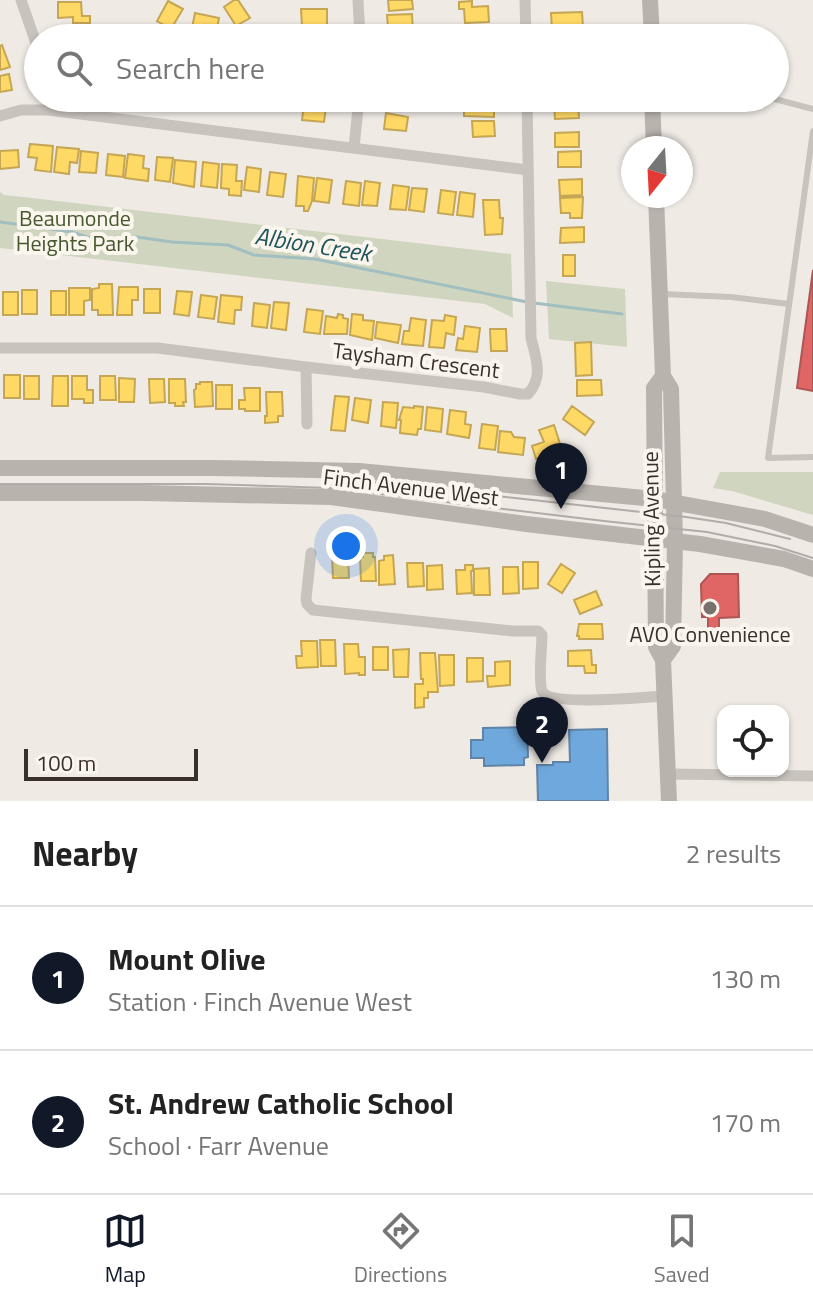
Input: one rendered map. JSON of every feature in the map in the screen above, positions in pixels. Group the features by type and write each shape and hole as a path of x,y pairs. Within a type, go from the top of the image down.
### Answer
{"main road":[{"path":"650,0 651,24"},
{"path":"653,112 654,136"},
{"name":"Kipling Avenue","path":"656,208 663,376 671,389 675,541 673,646 663,660"},
{"name":"Kipling Avenue","path":"663,376 654,388 654,538 656,647 663,660 669,801"},
{"name":"Finch Avenue West","path":"0,468 359,471 655,499 765,519 813,535"},
{"name":"Finch Avenue West","path":"0,493 331,497 675,541 784,559 813,569"}],"street":[{"path":"21,0 29,24"},
{"path":"358,0 359,24"},
{"path":"525,0 526,24"},
{"path":"0,116 24,109"},
{"path":"103,112 528,170"},
{"path":"354,148 358,112"},
{"name":"Taysham Crescent","path":"0,348 158,348 528,394 535,386 539,373 531,338 527,112"},
{"path":"306,367 307,424"},
{"path":"311,553 306,599 313,610 512,631 538,631 542,635 542,690 551,698 665,696"},
{"path":"669,774 813,776"}],"lane":[{"path":"789,103 813,109"},
{"path":"813,131 768,458 813,457"},
{"path":"659,294 731,297 789,304"}],"green space":[{"name":"Beaumonde Heights Park","path":"0,192 4,195 511,254 513,318 485,304 0,248"},
{"path":"546,281 625,289 627,347 549,339"},
{"path":"720,472 813,472 813,515 713,488"}],"building: Homes":[{"path":"238,0 250,18 235,24 224,7"},
{"path":"388,0 412,0 413,9 389,11"},
{"path":"168,1 183,9 174,24 157,21"},
{"path":"472,1 472,7 488,6 489,22 465,23 464,9 459,9 459,2"},
{"path":"58,2 81,2 82,16 90,16 90,23 73,23 73,17 58,18"},
{"path":"301,9 327,9 327,24 302,24"},
{"path":"582,12 583,24 552,24 551,13"},
{"path":"195,13 219,18 218,24 193,24"},
{"path":"412,14 413,24 388,24 387,15"},
{"path":"0,46 10,67 0,70"},
{"path":"9,74 12,90 0,92 0,76"},
{"path":"303,112 325,112 324,122 302,120"},
{"path":"464,112 494,112 494,117 464,116"},
{"path":"555,112 579,112 579,118 555,119"},
{"path":"386,113 408,117 406,131 384,129"},
{"path":"472,121 494,121 495,136 473,137"},
{"path":"579,132 579,147 555,147 555,133"},
{"path":"30,144 53,146 51,172 35,170 37,158 28,157"},
{"path":"57,147 79,149 77,163 70,162 69,174 54,172"},
{"path":"18,150 19,167 0,169 0,151"},
{"path":"81,151 98,153 96,173 79,172"},
{"path":"581,151 581,167 558,167 558,152"},
{"path":"108,154 125,156 123,177 106,175"},
{"path":"128,154 144,156 143,168 149,169 148,181 125,178"},
{"path":"157,157 173,158 170,182 155,180"},
{"path":"175,160 196,162 194,187 173,183"},
{"path":"203,162 219,164 217,188 201,186"},
{"path":"222,164 237,165 236,181 242,181 241,196 229,195 229,189 221,188"},
{"path":"247,167 261,169 259,192 244,190"},
{"path":"270,172 286,174 283,197 267,195"},
{"path":"298,176 314,178 308,211 304,211 304,206 296,206"},
{"path":"317,178 332,180 329,203 314,201"},
{"path":"582,179 582,195 560,196 559,180"},
{"path":"346,181 361,183 359,206 343,204"},
{"path":"365,181 380,183 377,206 362,205"},
{"path":"393,185 409,187 406,210 390,209"},
{"path":"412,188 427,189 424,212 409,210"},
{"path":"441,190 456,192 453,215 438,213"},
{"path":"460,192 475,194 473,217 457,215"},
{"path":"583,197 582,218 570,218 570,213 561,213 560,198"},
{"path":"483,200 499,200 500,218 503,218 502,234 485,235"},
{"path":"584,227 584,242 560,243 561,228"},
{"path":"563,255 575,255 575,276 563,276"},
{"path":"99,284 112,284 113,315 98,315 98,310 92,310 92,289 99,288"},
{"path":"119,287 138,287 138,300 132,300 132,315 117,315"},
{"path":"69,288 90,288 90,300 84,301 84,315 69,315"},
{"path":"144,289 160,289 160,313 144,313"},
{"path":"22,290 37,290 37,314 22,314"},
{"path":"51,291 66,291 66,315 51,315"},
{"path":"177,291 192,292 189,316 174,314"},
{"path":"3,292 18,292 18,315 3,315"},
{"path":"201,295 217,297 214,319 198,317"},
{"path":"221,295 242,297 241,310 235,310 234,324 218,322"},
{"path":"274,302 289,303 286,330 271,328"},
{"path":"254,303 270,305 267,328 252,326"},
{"path":"307,309 323,311 320,334 304,332"},
{"path":"338,314 348,319 347,334 324,334 326,316 337,318"},
{"path":"352,314 374,321 372,340 350,335"},
{"path":"445,315 456,317 454,335 446,333 444,348 429,347 432,320 444,321"},
{"path":"411,318 426,320 423,346 402,344"},
{"path":"377,322 401,325 398,343 375,338"},
{"path":"465,326 480,328 477,352 456,350 458,338 463,339"},
{"path":"490,329 506,329 507,351 491,351"},
{"path":"591,342 592,375 576,376 575,343"},
{"path":"4,375 20,375 20,398 4,398"},
{"path":"24,376 39,376 39,399 24,399"},
{"path":"53,376 68,376 68,406 52,406"},
{"path":"72,376 87,376 87,390 93,390 93,403 72,399"},
{"path":"100,376 115,376 116,400 100,400"},
{"path":"119,378 135,379 134,402 119,402"},
{"path":"149,379 164,379 165,402 150,403"},
{"path":"169,379 185,379 184,406 169,403"},
{"path":"577,380 601,380 602,395 577,396"},
{"path":"200,382 212,382 213,406 195,407 194,390"},
{"path":"216,385 232,385 232,409 216,409"},
{"path":"244,388 260,388 260,411 239,409 239,400 245,400"},
{"path":"266,392 282,392 283,416 278,416 278,422 265,423"},
{"path":"335,396 349,397 345,431 331,430"},
{"path":"355,398 371,400 368,423 352,420"},
{"path":"383,402 398,403 396,428 381,426"},
{"path":"572,406 594,422 585,435 563,419"},
{"path":"403,407 423,407 421,429 418,429 417,435 400,433 399,420"},
{"path":"427,407 443,409 441,432 425,430"},
{"path":"450,410 466,412 465,424 471,425 469,438 447,434"},
{"path":"482,424 498,426 495,450 479,448"},
{"path":"554,425 562,450 536,459 532,446 544,442 539,430"},
{"path":"500,431 525,438 523,455 498,452"},
{"path":"334,548 351,548 349,578 333,578"},
{"path":"363,553 373,553 375,557 376,581 361,581 360,557"},
{"path":"393,555 395,584 379,585 379,561 384,560 384,556"},
{"path":"523,562 538,562 538,588 523,589"},
{"path":"407,563 423,563 424,586 408,587"},
{"path":"561,564 575,573 562,593 548,584"},
{"path":"442,565 443,589 427,590 427,566"},
{"path":"465,565 473,565 472,593 457,594 456,570 465,570"},
{"path":"503,567 518,567 519,593 503,594"},
{"path":"489,568 490,595 474,595 474,569"},
{"path":"596,591 602,605 580,614 574,600"},
{"path":"579,624 602,624 603,639 579,639"},
{"path":"320,640 335,640 336,666 321,666"},
{"path":"301,641 317,641 318,667 297,668 296,656 302,656"},
{"path":"344,644 358,644 359,657 365,657 365,675 345,674"},
{"path":"373,647 388,647 388,670 373,670"},
{"path":"409,649 408,677 394,677 393,650"},
{"path":"591,650 596,673 585,673 584,666 568,666 568,651"},
{"path":"420,653 435,653 438,692 428,692 424,707 415,708 415,684 423,684"},
{"path":"439,655 454,655 454,685 440,686"},
{"path":"467,658 483,658 483,681 467,682"},
{"path":"510,661 510,685 488,687 487,676 495,676 495,662"}],"building: Shops":[{"path":"813,270 813,391 797,388"},
{"path":"710,574 738,574 739,617 719,618 719,631 708,631 708,617 702,617 701,584"}],"building: Schools":[{"path":"527,727 528,757 524,758 524,765 484,766 484,758 471,758 471,740 483,740 483,728"},
{"path":"607,729 608,801 538,801 537,765 570,762 569,730"}],"waterway":[{"name":"Albion Creek","path":"0,222 72,232 106,243 137,237 228,245 254,255 315,259 527,302"},
{"name":"Albion Creek","path":"534,303 622,314"}],"tram line":[{"path":"371,482 686,517 726,523 790,539"},
{"path":"0,484 207,484 329,488 707,532 775,546 813,558"}],"place":[{"name":"Mount Olive","path":"561,509"},
{"name":"AVO Convenience","path":"710,608"},
{"name":"St. Andrew Catholic School","path":"542,763"}]}
